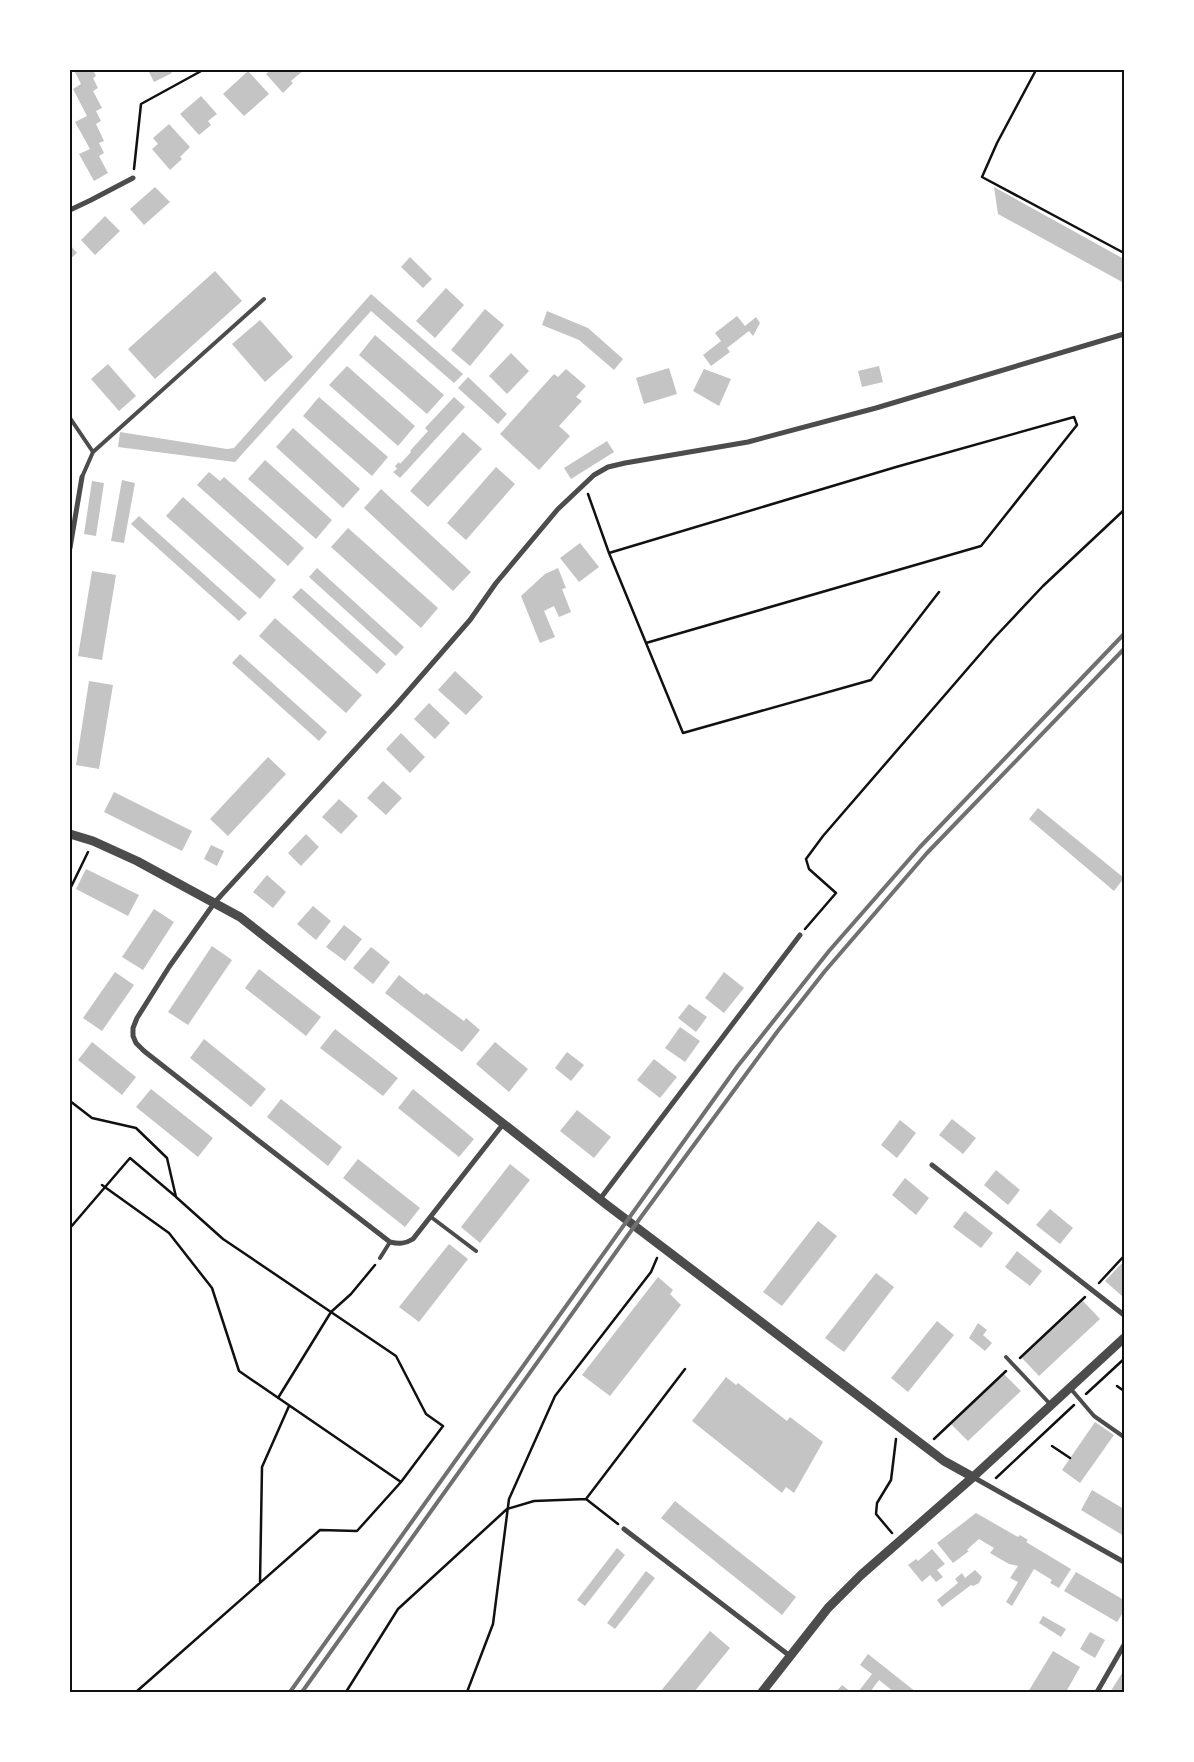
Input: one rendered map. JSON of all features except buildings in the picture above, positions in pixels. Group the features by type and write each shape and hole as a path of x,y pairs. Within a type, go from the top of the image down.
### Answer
{"street":[{"path":"70,210 133,178"},
{"path":"505,1123 413,1239 407,1243 400,1244 390,1242 136,1043 133,1028 137,1018 169,967 215,902 396,705 470,620 496,583 558,509 594,475 608,467 748,442 876,408 1124,334"},
{"path":"70,548 82,477"},
{"path":"70,834 93,841 137,861 240,917 600,1199 944,1461 1124,1562"},
{"path":"600,1199 800,935"},
{"path":"932,1165 1124,1315"},
{"path":"762,1692 828,1608 861,1575 973,1477 1124,1338"},
{"path":"624,1529 790,1656"},
{"path":"1097,1692 1124,1646"}],"lane":[{"path":"82,477 93,452 264,299"},
{"path":"70,418 93,452"},
{"path":"431,1217 476,1251"},
{"path":"380,1258 390,1242"},
{"path":"1006,1357 1051,1405"},
{"path":"1070,1388 1094,1416 1124,1436"}],"path":[{"path":"133,178 141,104 203,70"},
{"path":"1036,70 997,143 982,177 1124,254"},
{"path":"610,553 896,467 1074,418 1077,425 981,546 646,643"},
{"path":"584,483 610,553 683,733 871,680 939,592"},
{"path":"800,935 836,893 810,869 806,859 818,843 995,637 1044,586 1124,510"},
{"path":"70,889 93,841"},
{"path":"70,1101 92,1118 136,1128 167,1158 176,1197"},
{"path":"70,1228 130,1158 223,1239 396,1356 426,1414 443,1426 401,1482 357,1531 320,1530 136,1692"},
{"path":"102,1185 169,1234 212,1288 239,1371 401,1482"},
{"path":"467,1692 493,1624 509,1499 556,1396 651,1272 662,1246"},
{"path":"933,1440 1093,1290 1124,1256"},
{"path":"278,1398 331,1312 351,1294 380,1258"},
{"path":"987,1485 1124,1359"},
{"path":"586,1499 685,1369"},
{"path":"1117,1386 1124,1391"},
{"path":"260,1583 262,1467 289,1406"},
{"path":"900,1541 876,1514 877,1503 891,1480 895,1441 902,1429"},
{"path":"1052,1446 1070,1458"},
{"path":"346,1692 398,1609 507,1508 534,1501 586,1499 624,1529"}],"railway":[{"path":"290,1692 737,1067 829,951 920,847 1124,634"},
{"path":"302,1692 641,1217 777,1032 825,971 927,853 1124,649"}]}
